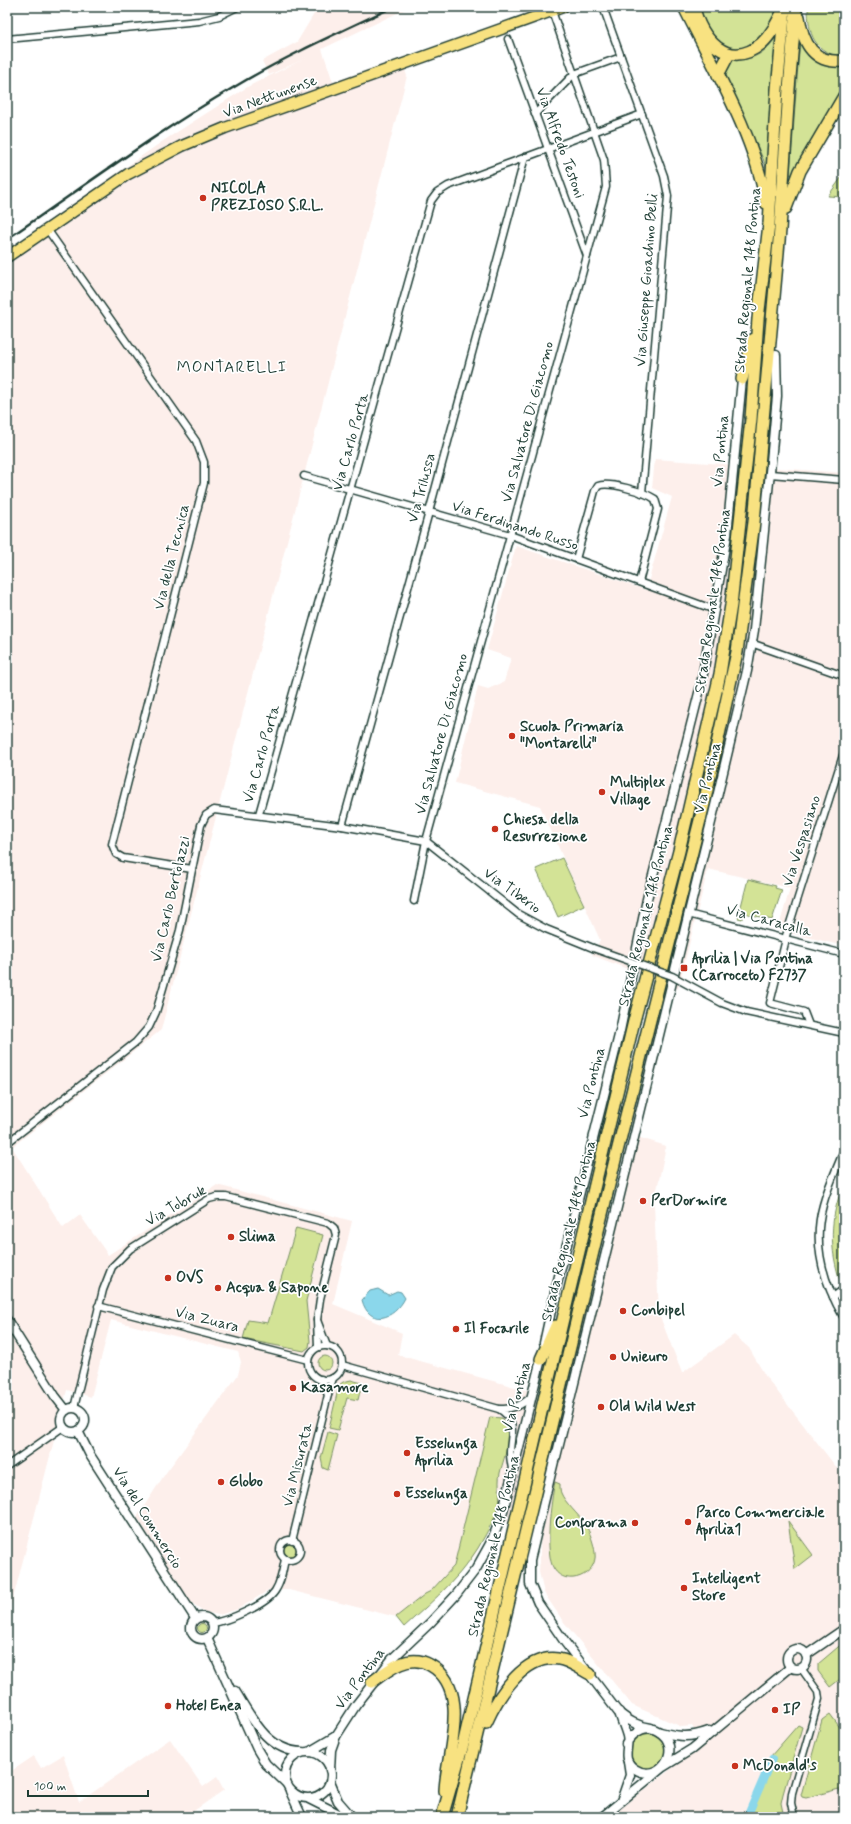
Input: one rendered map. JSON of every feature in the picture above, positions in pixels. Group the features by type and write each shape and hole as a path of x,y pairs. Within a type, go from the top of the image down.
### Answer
{"highway":[{"path":"684,7 718,75 754,156 764,190 769,224"},
{"path":"694,7 699,23 707,37 718,48 729,54 743,54 759,46 769,35 785,7"},
{"name":"Strada Regionale 148 Pontina","path":"443,1813 464,1741 566,1306 633,1029 679,851 720,674 741,524 751,419 758,319 769,224 777,89 785,7"},
{"path":"798,7 805,42 811,50 829,60 844,61"},
{"name":"Strada Regionale 148 Pontina","path":"457,1817 704,804 738,644 751,545 780,230 789,89 798,7"},
{"path":"718,75 729,54"},
{"path":"780,230 789,197 797,176 844,96"},
{"path":"772,316 776,355"},
{"path":"742,380 758,319"},
{"path":"541,1359 566,1306"},
{"path":"556,1406 556,1442"},
{"path":"470,1765 493,1708 503,1690 523,1670 536,1663 561,1659 590,1674"},
{"path":"372,1682 389,1669 400,1664 414,1661 432,1666 447,1682 452,1694 455,1715 446,1778 443,1813"}],"main road":[{"name":"Via Nettunense","path":"7,257 128,174 182,146 232,126 563,7"}],"street":[{"path":"7,39 199,21 219,16 237,7"},
{"name":"Via Giuseppe Gioachino Belli","path":"603,7 666,184 668,204 642,493"},
{"name":"Via Salvatore Di Giacomo","path":"414,901 426,841 587,256 606,181 605,164 552,11"},
{"name":"Via Alfredo Testoni","path":"508,39 587,256"},
{"path":"535,114 574,74 621,57"},
{"name":"Via Carlo Porta","path":"259,814 431,201 437,193 445,187 642,114"},
{"name":"Via Trilussa","path":"342,826 525,157"},
{"name":"Via della Tecnica","path":"47,229 196,441 204,462 204,483 112,844 116,854 123,858 192,869"},
{"name":"Via Pontina","path":"618,1712 538,1602 530,1584 530,1560 738,714 751,643 770,474 777,396 776,355"},
{"name":"Via Pontina","path":"330,1770 332,1750 336,1736 372,1682 397,1654 441,1613 476,1568 491,1542 499,1524 541,1359 555,1292 620,1031 647,899 701,685 715,610 730,512 742,380"},
{"path":"770,474 844,480"},
{"name":"Via Ferdinando Russo","path":"304,476 510,535 715,610"},
{"path":"576,559 594,491 600,485 608,484 651,496 656,502 658,511 639,582"},
{"path":"751,643 844,676"},
{"name":"Via Vespasiano","path":"809,1025 804,1012 770,1003 786,939 844,752"},
{"name":"Via Carlo Bertolazzi","path":"7,1143 136,1042 149,1027 156,1012 180,930 201,825 210,811 218,809 259,814 342,826 426,841"},
{"name":"Via Tiberio","path":"426,841 518,914 546,929 593,948 672,976 722,1003 746,1012 809,1025"},
{"name":"Via Caracalla","path":"688,914 844,954"},
{"path":"809,1025 844,1033"},
{"path":"844,1150 823,1206 819,1234 822,1264 833,1297 844,1318"},
{"name":"Via Tobruk","path":"70,1409 98,1306 108,1274 115,1263 124,1253 208,1199 224,1196 328,1223 333,1226 336,1235 320,1299 318,1347"},
{"path":"833,1297 844,1289"},
{"name":"Via Zuara","path":"98,1306 308,1360"},
{"path":"7,1320 55,1396 70,1409 81,1410 85,1417 85,1424 78,1431 70,1432 63,1427 61,1419 70,1409"},
{"name":"Via Tobruk","path":"318,1320 327,1346"},
{"path":"321,1379 333,1378 341,1370 342,1365 342,1359 336,1350 327,1346 318,1347 314,1350 308,1360 310,1370 321,1379 328,1395"},
{"path":"342,1365 499,1409 510,1409 519,1406 531,1397"},
{"name":"Via Misurata","path":"212,1623 226,1620 262,1602 271,1596 281,1579 285,1559 281,1554 281,1545 286,1541 292,1541 333,1378"},
{"path":"499,1409 507,1415 512,1427 510,1455 512,1469"},
{"path":"7,1466 63,1427"},
{"name":"Via del Commercio","path":"78,1431 90,1455 195,1618"},
{"name":"Via Pontina","path":"556,1442 556,1457"},
{"path":"285,1559 295,1559 299,1554 298,1544 292,1541"},
{"path":"204,1617 212,1623 212,1633 207,1638 197,1638 191,1633 190,1625 195,1618 204,1617"},
{"path":"794,1817 791,1803 792,1793 819,1699 818,1692 803,1667 806,1655 844,1629"},
{"path":"207,1638 257,1749 276,1775 302,1798 309,1799 345,1817"},
{"path":"791,1668 786,1659 790,1651 799,1649 806,1655"},
{"path":"220,1666 244,1705 270,1740 285,1750 306,1752 320,1756 324,1759 330,1770 330,1782 338,1801 352,1817"},
{"path":"627,1759 631,1766 640,1772 655,1772 692,1749 791,1668 803,1667"},
{"path":"618,1712 628,1720 640,1726 680,1737 695,1736 716,1729"},
{"path":"618,1712 627,1737 625,1751 630,1775 621,1802"},
{"path":"602,1817 663,1767 668,1759 669,1745 665,1737 655,1730 641,1729 632,1735 626,1744"},
{"name":"Via Pontina","path":"306,1752 336,1736"},
{"path":"302,1817 288,1787 284,1774 292,1758 306,1752"},
{"path":"309,1799 322,1794 330,1782"}],"shaded area":[{"path":"320,7 410,7 322,49 333,82 401,58 407,76 161,1030 12,1147 63,1228 80,1215 108,1255 217,1185 352,1221 333,1304 402,1333 398,1355 562,1400 631,1135 666,1146 654,1204 659,1314 682,1373 734,1335 749,1348 766,1377 844,1477 844,1817 610,1817 703,1744 692,1726 682,1727 632,1705 563,1621 544,1593 539,1572 541,1529 495,1517 475,1555 445,1590 404,1627 396,1617 289,1590 269,1590 238,1609 219,1615 205,1612 189,1601 137,1517 165,1474 238,1375 241,1362 238,1352 111,1320 91,1397 67,1390 7,1622 7,250 163,141 249,86 306,58 269,75 262,61 297,42 317,9"},
{"path":"655,459 844,473 844,946 778,930 790,888 708,869 678,989 592,955 600,940 540,806 455,783 478,686 488,689 504,682 511,658 487,650 516,546 646,590 672,497 652,488"},
{"path":"170,1739 203,1787 217,1777 224,1790 185,1817 68,1817 65,1812 58,1817 7,1817 7,1774 34,1756 41,1768 63,1755 79,1802"}],"green space":[{"path":"700,7 778,7 777,15 758,44 733,50 720,43 710,34 704,22"},
{"path":"808,7 844,7 844,57 834,55 819,47 811,34"},
{"path":"779,31 768,174 764,161 724,73 733,59 748,59 766,49"},
{"path":"800,37 818,59 830,66 844,67 844,94 795,174 790,175"},
{"path":"844,174 844,197 828,196"},
{"path":"562,858 584,905 558,917 536,869"},
{"path":"748,879 776,886 775,888 782,890 772,920 744,913 742,919 738,918"},
{"path":"844,1184 844,1281 841,1284 834,1258 832,1233 833,1221"},
{"path":"296,1228 323,1235 306,1301 310,1341 309,1347 304,1351 243,1339 248,1320 268,1323"},
{"path":"322,1356 328,1356 332,1360 332,1366 328,1370 322,1370 318,1366 318,1360"},
{"path":"351,1380 362,1383 358,1400 347,1398 338,1430 329,1428 339,1385 343,1382"},
{"path":"490,1417 502,1418 506,1425 508,1438 499,1478 500,1500 497,1512 478,1548 460,1573 439,1595 404,1627 396,1617 431,1591 454,1566"},
{"path":"328,1432 337,1435 328,1470 323,1468 321,1458"},
{"path":"555,1482 560,1484 560,1491 563,1497 585,1524 593,1542 595,1561 592,1567 587,1573 573,1578 566,1578 559,1575 554,1569 549,1552 549,1527"},
{"path":"788,1521 813,1555 795,1569"},
{"path":"288,1544 292,1544 296,1550 292,1556 288,1556 284,1552 284,1548"},
{"path":"202,1623 207,1628 202,1633 197,1628"},
{"path":"844,1642 844,1676 830,1687 818,1671 818,1664"},
{"path":"830,1714 844,1733 844,1798 842,1798 839,1789 806,1798 802,1797 801,1795 822,1720"},
{"path":"798,1725 802,1727 781,1803 784,1817 749,1817 775,1760 770,1757"},
{"path":"652,1733 661,1738 665,1744 665,1758 661,1764 652,1769 644,1769 635,1764 631,1758 630,1747 635,1738 641,1734"}],"water":[{"path":"378,1289 388,1295 397,1291 401,1292 405,1298 395,1311 382,1317 376,1317 365,1309 362,1300 370,1291"}],"waterway":[{"path":"747,1817 772,1759"}],"railway":[{"path":"7,239 149,141 255,75 313,45 393,7"}],"place":[{"name":"NICOLA PREZIOSO S.R.L.","path":"203,198"},
{"name":"Scuola Primaria \"Montarelli\"","path":"512,736"},
{"name":"Multiplex Village","path":"602,792"},
{"name":"Chiesa della Resurrezione","path":"495,829"},
{"name":"Aprilia | Via Pontina (Carroceto) F2737","path":"684,968"},
{"name":"PerDormire","path":"643,1201"},
{"name":"Slima","path":"231,1237"},
{"name":"OVS","path":"168,1278"},
{"name":"Acqua & Sapone","path":"218,1288"},
{"name":"Conbipel","path":"623,1311"},
{"name":"Il Focarile","path":"456,1329"},
{"name":"Unieuro","path":"613,1357"},
{"name":"Kasamore","path":"293,1388"},
{"name":"Old Wild West","path":"601,1407"},
{"name":"Esselunga Aprilia","path":"407,1453"},
{"name":"Globo","path":"221,1482"},
{"name":"Esselunga","path":"397,1494"},
{"name":"Parco Commerciale Aprilia1","path":"688,1522"},
{"name":"Conforama","path":"635,1523"},
{"name":"Intelligent Store","path":"684,1588"},
{"name":"Hotel Enea","path":"168,1706"},
{"name":"IP","path":"775,1710"},
{"name":"McDonald's","path":"735,1766"}],"district":[{"name":"MONTARELLI","path":"232,367"}]}
